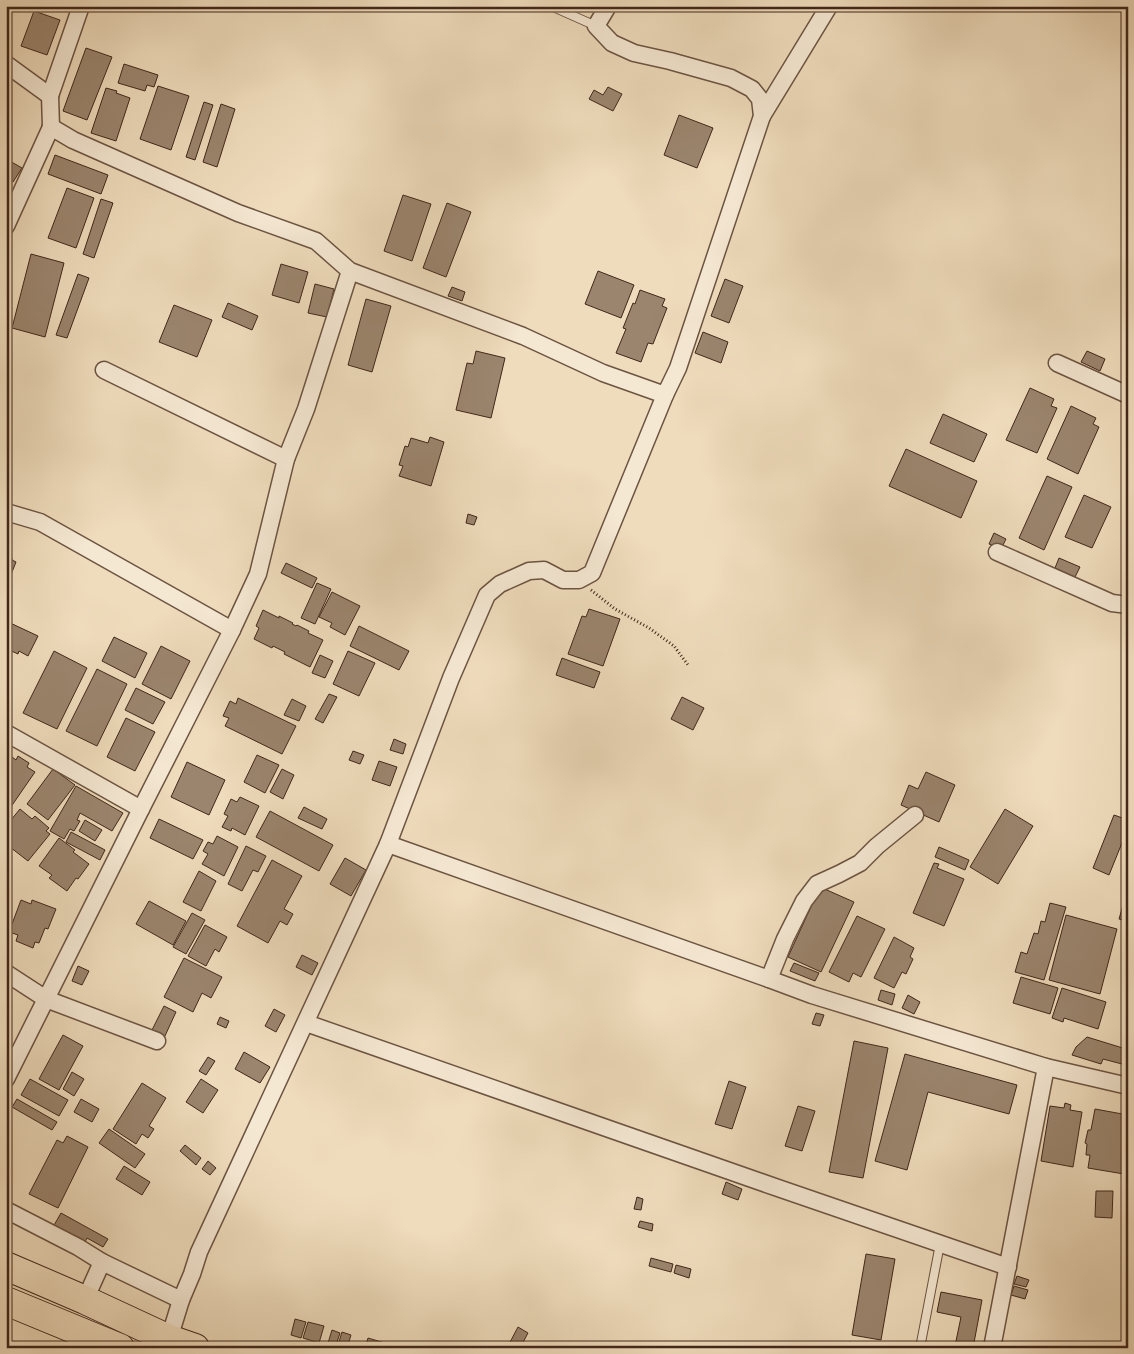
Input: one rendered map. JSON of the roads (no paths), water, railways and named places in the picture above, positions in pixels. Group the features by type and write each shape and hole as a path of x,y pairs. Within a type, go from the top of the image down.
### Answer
{"highway":[{"path":"6,1266 86,1300 169,1339 195,1348"},
{"path":"6,1301 120,1348"}],"street":[{"path":"6,226 51,127 50,96 81,6"},
{"path":"608,6 596,26 612,43 634,53 732,78 752,89 760,99 762,116"},
{"path":"169,1339 199,1252 388,844 450,678 487,595 500,584 529,571 544,570 563,580 579,580 592,573 665,395 678,368 762,116 830,6"},
{"path":"6,64 50,96"},
{"path":"51,127 73,140 238,213 316,241 350,271 523,336 603,373 665,395"},
{"path":"6,1079 232,630 258,574 286,459 306,409 350,271"},
{"path":"1057,363 1128,395"},
{"path":"104,370 286,459"},
{"path":"6,512 40,522 232,630"},
{"path":"997,552 1112,603 1128,605"},
{"path":"6,733 141,808"},
{"path":"768,978 800,908 818,884 860,863 877,846 915,815"},
{"path":"388,844 812,995 1046,1067 1128,1086"},
{"path":"6,973 46,999 157,1041"},
{"path":"306,1023 1008,1267"},
{"path":"992,1348 1046,1067"},
{"path":"6,1210 78,1247 102,1262 181,1300"},
{"path":"86,1300 102,1262"}],"lane":[{"path":"551,6 596,26"},
{"path":"920,1348 940,1244"}]}
